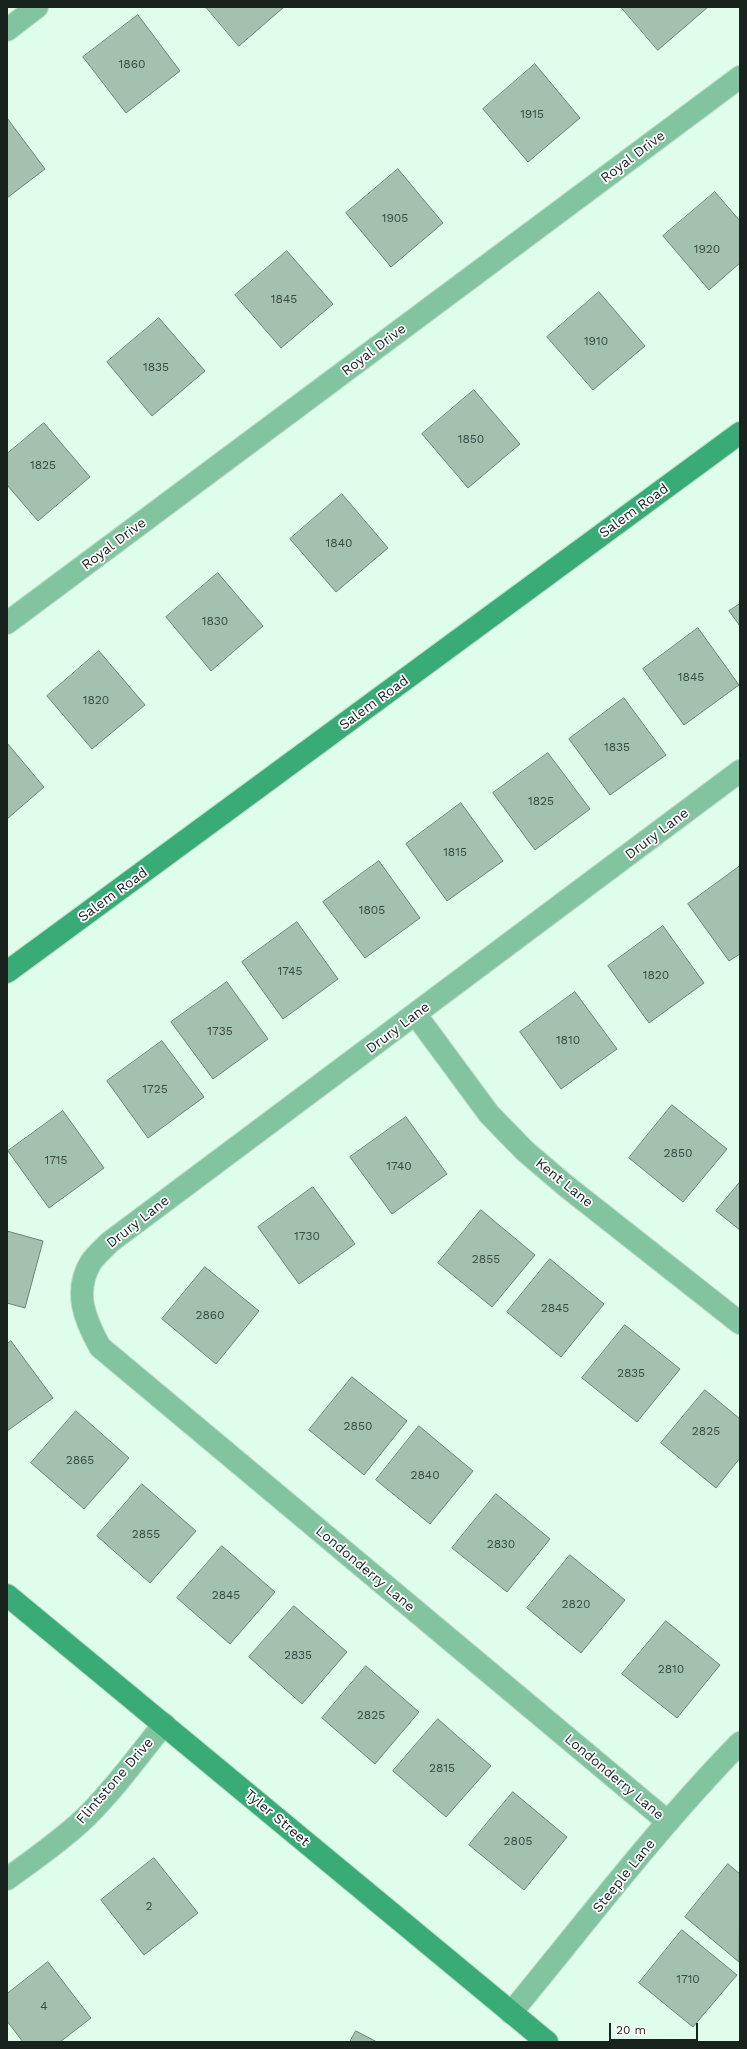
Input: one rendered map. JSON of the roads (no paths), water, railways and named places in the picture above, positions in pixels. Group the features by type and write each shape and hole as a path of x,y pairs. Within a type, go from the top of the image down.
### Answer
{"main road":[{"name":"Salem Road","path":"7,972 740,433"},
{"name":"Tyler Street","path":"7,1595 547,2042"}],"street":[{"path":"7,30 37,7"},
{"name":"Royal Drive","path":"7,623 740,77"},
{"name":"Drury Lane","path":"81,1302 82,1284 91,1262 110,1242 416,1015 740,771"},
{"name":"Kent Lane","path":"416,1015 489,1114 525,1151 566,1186 740,1323"},
{"name":"Londonderry Lane","path":"81,1302 88,1326 100,1347 668,1822"},
{"name":"Flintstone Drive","path":"7,1879 41,1854 84,1818 117,1782 164,1724"},
{"name":"Steeple Lane","path":"511,2013 668,1822 711,1773 740,1743"}]}
